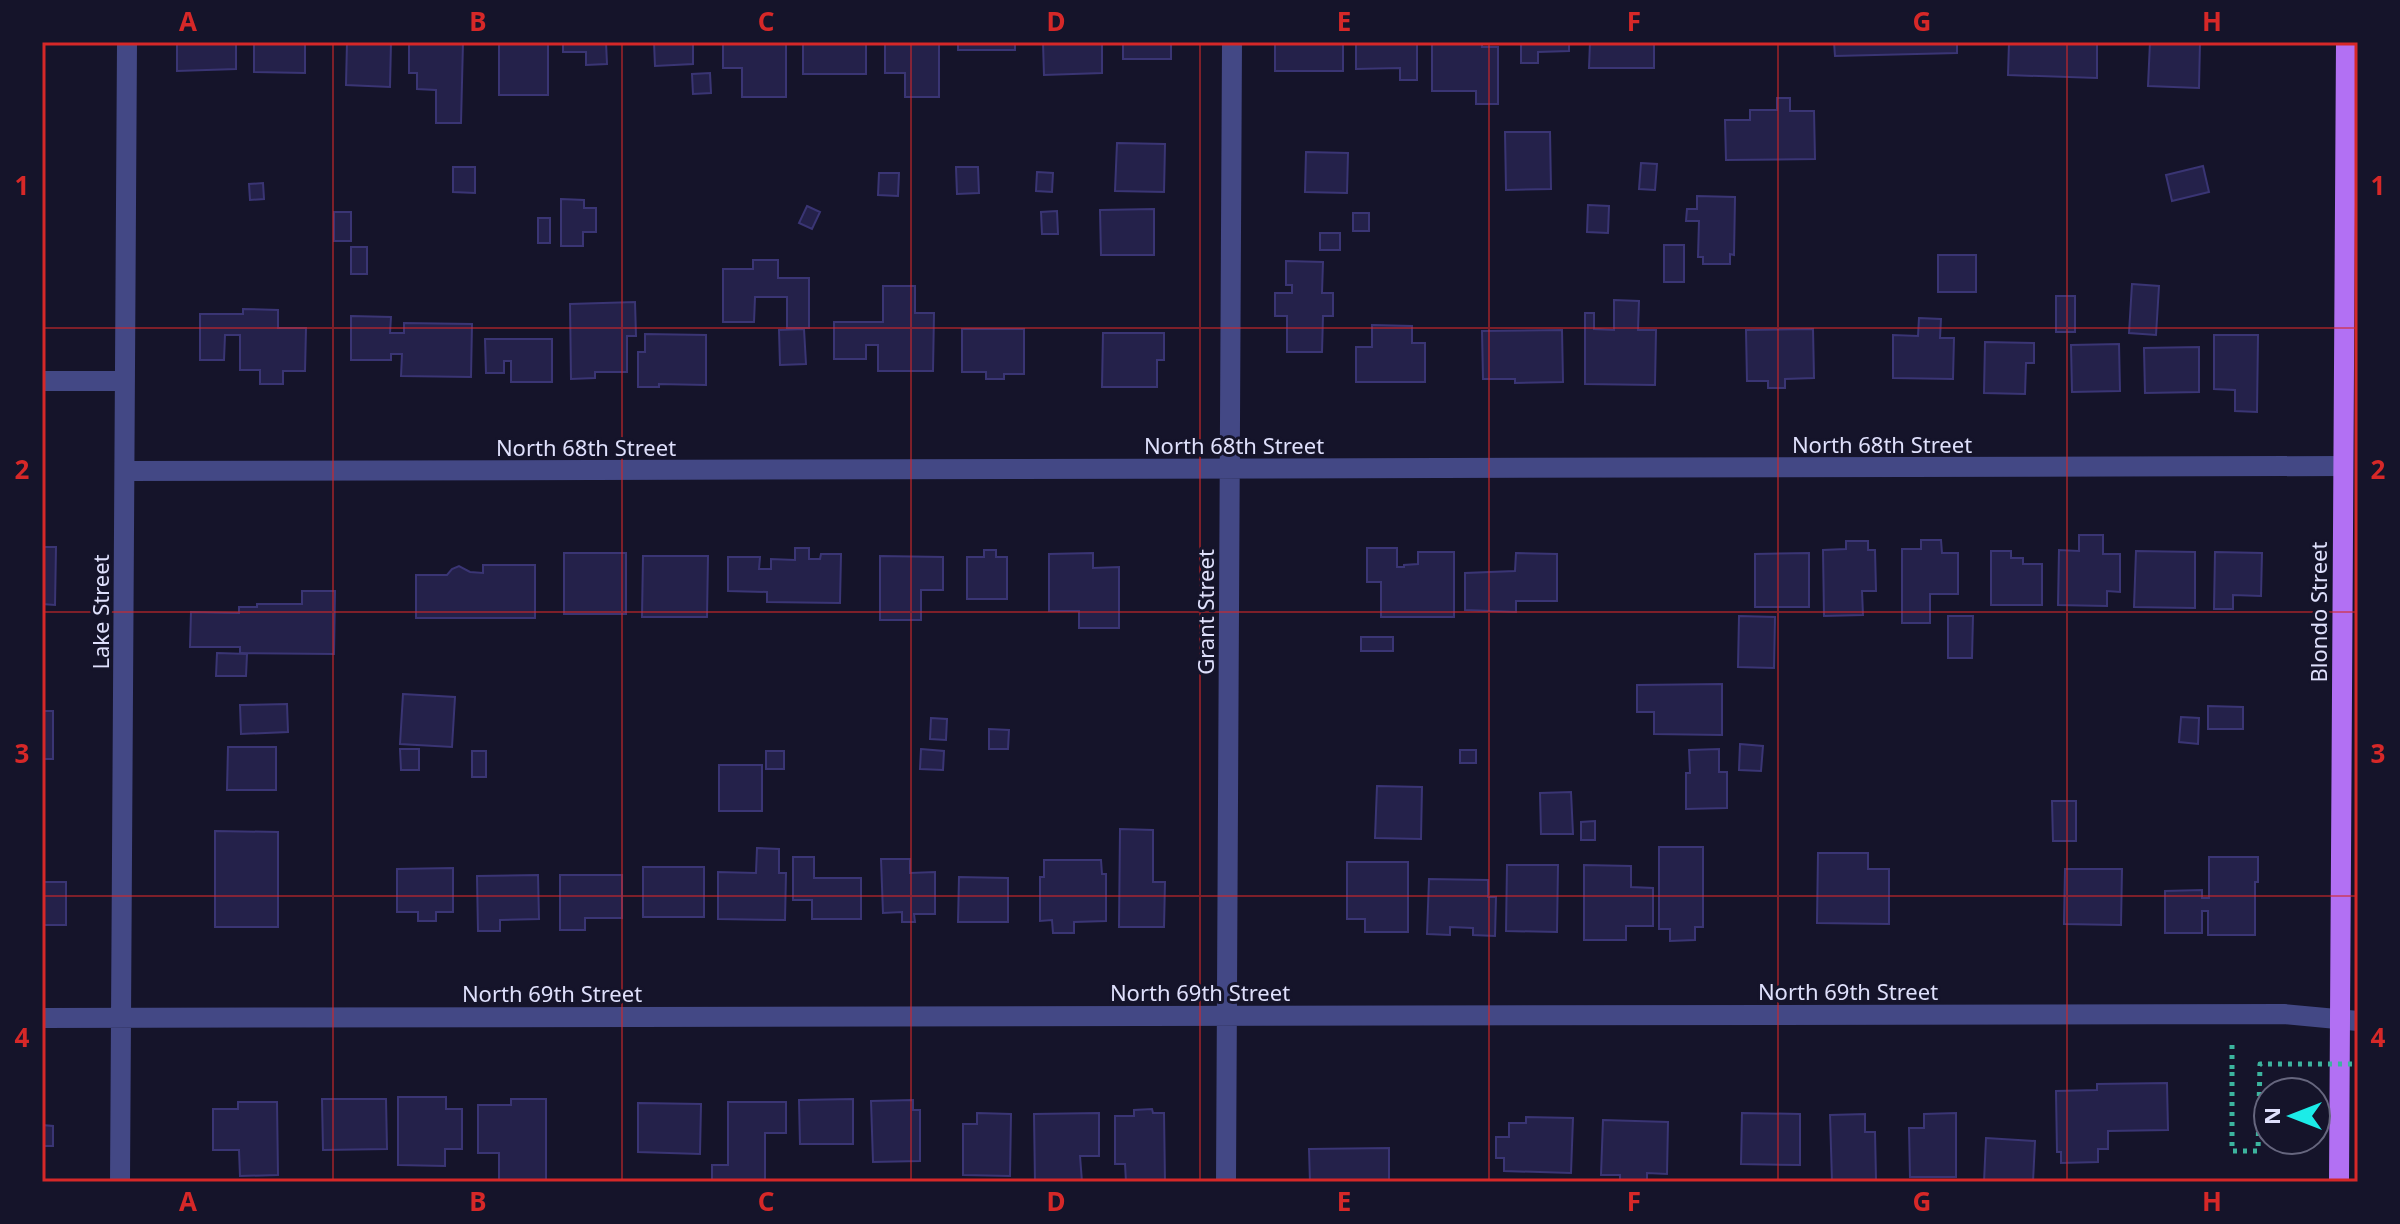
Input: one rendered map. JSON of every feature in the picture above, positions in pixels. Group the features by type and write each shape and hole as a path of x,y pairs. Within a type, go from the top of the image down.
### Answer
{"main road":[{"name":"Blondo Street","path":"2339,1182 2349,1020 2350,793 2343,466 2346,42"}],"street":[{"name":"Lake Street","path":"120,1182 127,42"},
{"name":"Grant Street","path":"1226,1182 1232,42"},
{"path":"42,381 125,381"},
{"name":"North 68th Street","path":"125,471 2343,466"},
{"name":"North 69th Street","path":"42,1018 2284,1014 2349,1020"}],"path":[{"path":"2232,1045 2232,1151 2258,1151 2260,1064 2358,1064"}],"building":[{"path":"177,42 236,42 236,69 177,71"},
{"path":"254,42 305,42 305,73 254,72"},
{"path":"347,42 391,42 390,87 346,85"},
{"path":"409,42 463,42 461,123 436,123 436,90 417,89 417,73 409,73"},
{"path":"499,42 548,42 548,95 499,95"},
{"path":"563,42 606,42 607,64 586,65 586,52 563,52"},
{"path":"654,42 693,42 693,64 655,66"},
{"path":"723,42 786,42 786,97 742,97 742,68 723,68"},
{"path":"803,42 866,42 866,74 803,74"},
{"path":"885,42 939,42 939,97 905,97 905,73 885,73"},
{"path":"958,42 1015,42 1015,50 958,50"},
{"path":"1043,42 1102,42 1102,73 1044,75"},
{"path":"1123,42 1171,42 1171,59 1123,59"},
{"path":"1275,42 1343,42 1343,71 1275,71"},
{"path":"1356,42 1417,42 1417,80 1400,80 1400,68 1356,69"},
{"path":"1432,42 1482,42 1482,47 1498,47 1498,104 1476,104 1476,91 1432,91"},
{"path":"1521,42 1569,42 1569,51 1538,52 1538,63 1521,63"},
{"path":"1590,42 1654,42 1654,68 1589,68"},
{"path":"1834,42 1957,42 1957,53 1835,56"},
{"path":"2009,42 2097,42 2097,78 2008,75"},
{"path":"2150,42 2200,42 2199,88 2148,86"},
{"path":"710,73 711,93 693,94 692,74"},
{"path":"1777,98 1790,98 1790,111 1814,111 1815,159 1726,160 1725,120 1750,120 1750,110 1777,110"},
{"path":"1505,132 1550,132 1551,189 1506,190"},
{"path":"1117,143 1165,144 1164,192 1115,191"},
{"path":"1306,152 1348,153 1347,193 1305,192"},
{"path":"1641,163 1657,164 1655,190 1639,189"},
{"path":"2203,166 2209,192 2172,201 2166,175"},
{"path":"453,167 475,167 475,193 453,192"},
{"path":"956,167 978,167 979,193 957,194"},
{"path":"1037,172 1053,173 1052,192 1036,191"},
{"path":"879,173 899,173 898,196 878,195"},
{"path":"263,183 264,199 250,200 249,184"},
{"path":"1697,196 1735,197 1734,255 1730,254 1730,264 1703,264 1703,257 1698,257 1699,221 1686,221 1687,209 1697,209"},
{"path":"561,199 584,200 584,208 596,208 596,232 583,232 583,246 561,246"},
{"path":"1588,205 1609,206 1608,233 1587,232"},
{"path":"807,206 820,212 812,229 799,223"},
{"path":"1154,209 1154,255 1101,255 1100,210"},
{"path":"1057,211 1058,234 1042,234 1041,212"},
{"path":"334,212 351,212 351,241 334,241"},
{"path":"1353,213 1369,213 1369,231 1353,231"},
{"path":"538,218 550,218 550,243 538,243"},
{"path":"1320,233 1340,233 1340,250 1320,250"},
{"path":"1664,245 1684,245 1684,282 1664,282"},
{"path":"351,247 367,247 367,274 351,274"},
{"path":"1938,255 1976,255 1976,292 1938,292"},
{"path":"753,260 778,260 778,278 809,278 809,328 787,328 787,297 755,297 754,322 723,322 723,269 753,269"},
{"path":"1286,261 1323,262 1322,293 1333,293 1333,316 1323,316 1322,352 1287,352 1287,316 1275,316 1275,293 1292,293 1292,285 1286,285"},
{"path":"2132,284 2159,286 2156,335 2129,333"},
{"path":"883,286 915,286 915,313 934,313 933,371 878,371 878,345 866,345 866,359 834,359 834,322 883,322"},
{"path":"2056,296 2075,296 2075,332 2056,332"},
{"path":"1614,300 1639,301 1638,330 1656,330 1655,385 1585,384 1585,313 1594,313 1594,329 1614,330"},
{"path":"635,302 636,336 627,336 627,372 595,372 595,378 571,379 570,304"},
{"path":"243,309 278,310 278,328 306,328 305,371 283,371 283,384 260,384 260,370 240,370 240,335 225,335 224,360 200,360 200,314 243,314"},
{"path":"351,316 391,317 390,333 404,333 404,323 472,324 471,377 401,376 402,354 391,354 391,360 351,360"},
{"path":"1919,318 1941,319 1940,338 1954,338 1953,379 1893,378 1893,335 1918,336"},
{"path":"1372,325 1412,326 1412,343 1425,343 1425,382 1356,382 1356,347 1372,347"},
{"path":"804,329 806,364 780,365 779,330"},
{"path":"962,329 1024,329 1024,374 1004,374 1004,379 986,379 986,372 962,372"},
{"path":"1813,329 1814,378 1785,379 1785,388 1768,388 1768,381 1747,381 1746,330"},
{"path":"1562,330 1563,382 1515,383 1515,379 1483,379 1482,331"},
{"path":"1103,333 1164,333 1164,360 1157,360 1157,387 1102,387"},
{"path":"645,334 706,335 706,385 638,387 638,352 645,352"},
{"path":"2214,335 2258,335 2257,412 2235,411 2235,390 2214,389"},
{"path":"485,339 552,339 552,382 511,382 511,361 504,361 504,373 486,373"},
{"path":"1985,342 2034,343 2034,363 2026,363 2025,394 1984,393"},
{"path":"2119,344 2120,391 2072,392 2071,345"},
{"path":"2199,347 2199,392 2145,393 2144,348"},
{"path":"2079,535 2103,535 2103,554 2120,554 2120,592 2107,591 2107,606 2058,605 2059,550 2079,551"},
{"path":"1921,540 1941,540 1942,553 1958,553 1958,594 1930,594 1930,623 1902,623 1902,549 1921,549"},
{"path":"1846,541 1868,541 1868,550 1875,550 1876,591 1862,591 1863,615 1824,616 1823,550 1846,549"},
{"path":"42,547 56,547 55,605 42,604"},
{"path":"795,548 809,548 809,559 820,559 821,554 841,554 840,603 767,602 767,592 728,591 728,557 760,557 759,569 771,569 771,559 795,560"},
{"path":"1367,548 1397,548 1397,567 1418,564 1418,552 1454,552 1454,617 1381,617 1381,582 1367,582"},
{"path":"984,550 996,550 996,557 1007,557 1007,599 967,599 967,557 984,557"},
{"path":"1991,551 2011,551 2011,558 2023,558 2023,564 2042,564 2042,605 1991,605"},
{"path":"2136,551 2195,552 2195,608 2134,607"},
{"path":"2215,552 2262,553 2261,596 2233,595 2233,609 2214,609"},
{"path":"564,553 626,553 626,614 564,614"},
{"path":"1093,553 1093,568 1119,567 1119,628 1079,628 1079,611 1049,611 1049,554"},
{"path":"1516,553 1557,554 1557,601 1516,601 1516,612 1465,610 1465,573 1515,571"},
{"path":"1809,553 1809,607 1755,607 1755,554"},
{"path":"643,556 708,556 707,617 642,617"},
{"path":"880,556 943,557 943,590 921,590 921,620 880,620"},
{"path":"483,565 535,565 535,618 416,618 416,575 447,575 459,566 470,572 483,573"},
{"path":"302,591 335,591 334,654 240,653 240,647 190,647 191,612 239,613 239,607 257,607 257,604 302,604"},
{"path":"1739,616 1775,617 1774,668 1738,667"},
{"path":"1948,616 1973,616 1972,658 1948,658"},
{"path":"1361,637 1393,637 1393,651 1361,651"},
{"path":"217,653 247,654 246,676 216,676"},
{"path":"1722,684 1722,735 1654,734 1654,712 1637,712 1637,685"},
{"path":"403,694 455,697 452,747 400,744"},
{"path":"287,704 288,732 241,734 240,705"},
{"path":"2208,706 2243,707 2243,729 2208,729"},
{"path":"42,711 53,711 53,759 42,759"},
{"path":"2181,717 2199,718 2198,744 2179,742"},
{"path":"931,718 947,719 946,740 930,739"},
{"path":"989,729 1009,730 1008,749 989,749"},
{"path":"1740,744 1763,746 1761,771 1739,770"},
{"path":"228,747 276,747 276,790 227,790"},
{"path":"400,749 419,749 419,770 401,770"},
{"path":"921,749 944,751 943,770 920,769"},
{"path":"1719,749 1719,772 1727,772 1727,808 1686,809 1689,750"},
{"path":"1460,750 1476,750 1476,763 1460,763"},
{"path":"472,751 486,751 486,777 472,777"},
{"path":"766,751 784,751 784,769 766,769"},
{"path":"719,765 762,765 762,811 719,811"},
{"path":"1377,786 1422,787 1421,839 1375,838"},
{"path":"1571,792 1573,834 1541,834 1540,793"},
{"path":"2052,801 2076,801 2076,841 2053,841"},
{"path":"1595,821 1595,840 1581,840 1581,822"},
{"path":"1120,829 1153,830 1153,882 1165,882 1164,927 1119,927"},
{"path":"215,831 278,832 278,927 215,927"},
{"path":"1659,847 1703,847 1703,927 1695,927 1695,940 1670,941 1670,929 1659,929"},
{"path":"757,848 779,849 779,873 786,873 785,920 718,919 718,872 756,873"},
{"path":"1818,853 1868,853 1868,869 1889,869 1889,924 1817,923"},
{"path":"793,857 814,857 814,878 861,878 861,919 812,919 812,900 793,900"},
{"path":"2209,857 2258,857 2255,935 2208,935 2208,911 2202,911 2202,933 2165,933 2165,891 2202,890 2202,898 2209,898"},
{"path":"881,859 910,859 910,873 935,872 935,914 914,914 915,922 902,922 902,912 883,913"},
{"path":"1044,860 1101,860 1102,874 1106,874 1106,921 1074,922 1074,933 1053,933 1052,920 1040,921 1040,877 1044,877"},
{"path":"1347,862 1408,862 1408,932 1365,932 1365,919 1347,919"},
{"path":"1507,865 1558,865 1557,932 1506,931"},
{"path":"1584,865 1631,866 1631,887 1653,888 1653,926 1626,926 1626,940 1584,940"},
{"path":"643,867 704,867 704,917 643,917"},
{"path":"453,868 453,912 436,912 436,921 418,921 418,912 397,912 397,869"},
{"path":"2065,869 2122,869 2121,925 2064,924"},
{"path":"538,875 539,919 500,920 500,931 478,931 477,876"},
{"path":"560,875 622,875 622,918 585,918 585,930 560,930"},
{"path":"959,877 1008,878 1008,922 958,922"},
{"path":"1429,879 1488,880 1488,897 1496,897 1495,936 1473,935 1473,928 1450,927 1450,935 1427,934"},
{"path":"42,882 66,882 66,925 42,925"},
{"path":"2167,1083 2168,1130 2108,1131 2108,1149 2098,1149 2098,1162 2061,1163 2061,1152 2057,1152 2056,1091 2097,1090 2097,1084"},
{"path":"398,1097 446,1097 446,1109 462,1109 462,1149 445,1149 445,1166 398,1165"},
{"path":"322,1099 386,1099 387,1149 323,1150"},
{"path":"511,1099 546,1099 546,1182 499,1182 499,1153 478,1153 478,1105 511,1105"},
{"path":"853,1099 853,1144 800,1144 799,1100"},
{"path":"913,1100 913,1110 920,1110 920,1161 873,1162 871,1101"},
{"path":"238,1102 277,1102 278,1175 240,1176 239,1150 213,1150 213,1109 238,1109"},
{"path":"728,1102 786,1102 786,1133 765,1133 765,1182 712,1182 712,1165 728,1165"},
{"path":"638,1103 701,1104 700,1154 638,1152"},
{"path":"1152,1109 1153,1113 1164,1113 1165,1182 1126,1182 1125,1164 1115,1164 1115,1116 1134,1116 1134,1110"},
{"path":"977,1113 1011,1114 1010,1176 963,1175 963,1124 977,1124"},
{"path":"1099,1113 1099,1156 1080,1156 1082,1182 1035,1182 1034,1114"},
{"path":"1742,1113 1800,1114 1800,1165 1741,1164"},
{"path":"1956,1113 1956,1177 1910,1177 1909,1128 1924,1128 1924,1114"},
{"path":"1865,1114 1865,1132 1875,1132 1876,1180 1832,1181 1830,1115"},
{"path":"1526,1117 1573,1118 1571,1173 1504,1171 1504,1158 1496,1158 1496,1137 1509,1137 1509,1123 1526,1123"},
{"path":"1603,1120 1668,1122 1667,1174 1647,1173 1647,1182 1620,1182 1620,1175 1601,1175"},
{"path":"42,1125 53,1126 53,1146 42,1146"},
{"path":"1986,1138 2035,1141 2033,1182 1984,1182"},
{"path":"1389,1148 1389,1182 1310,1182 1309,1149"}]}
